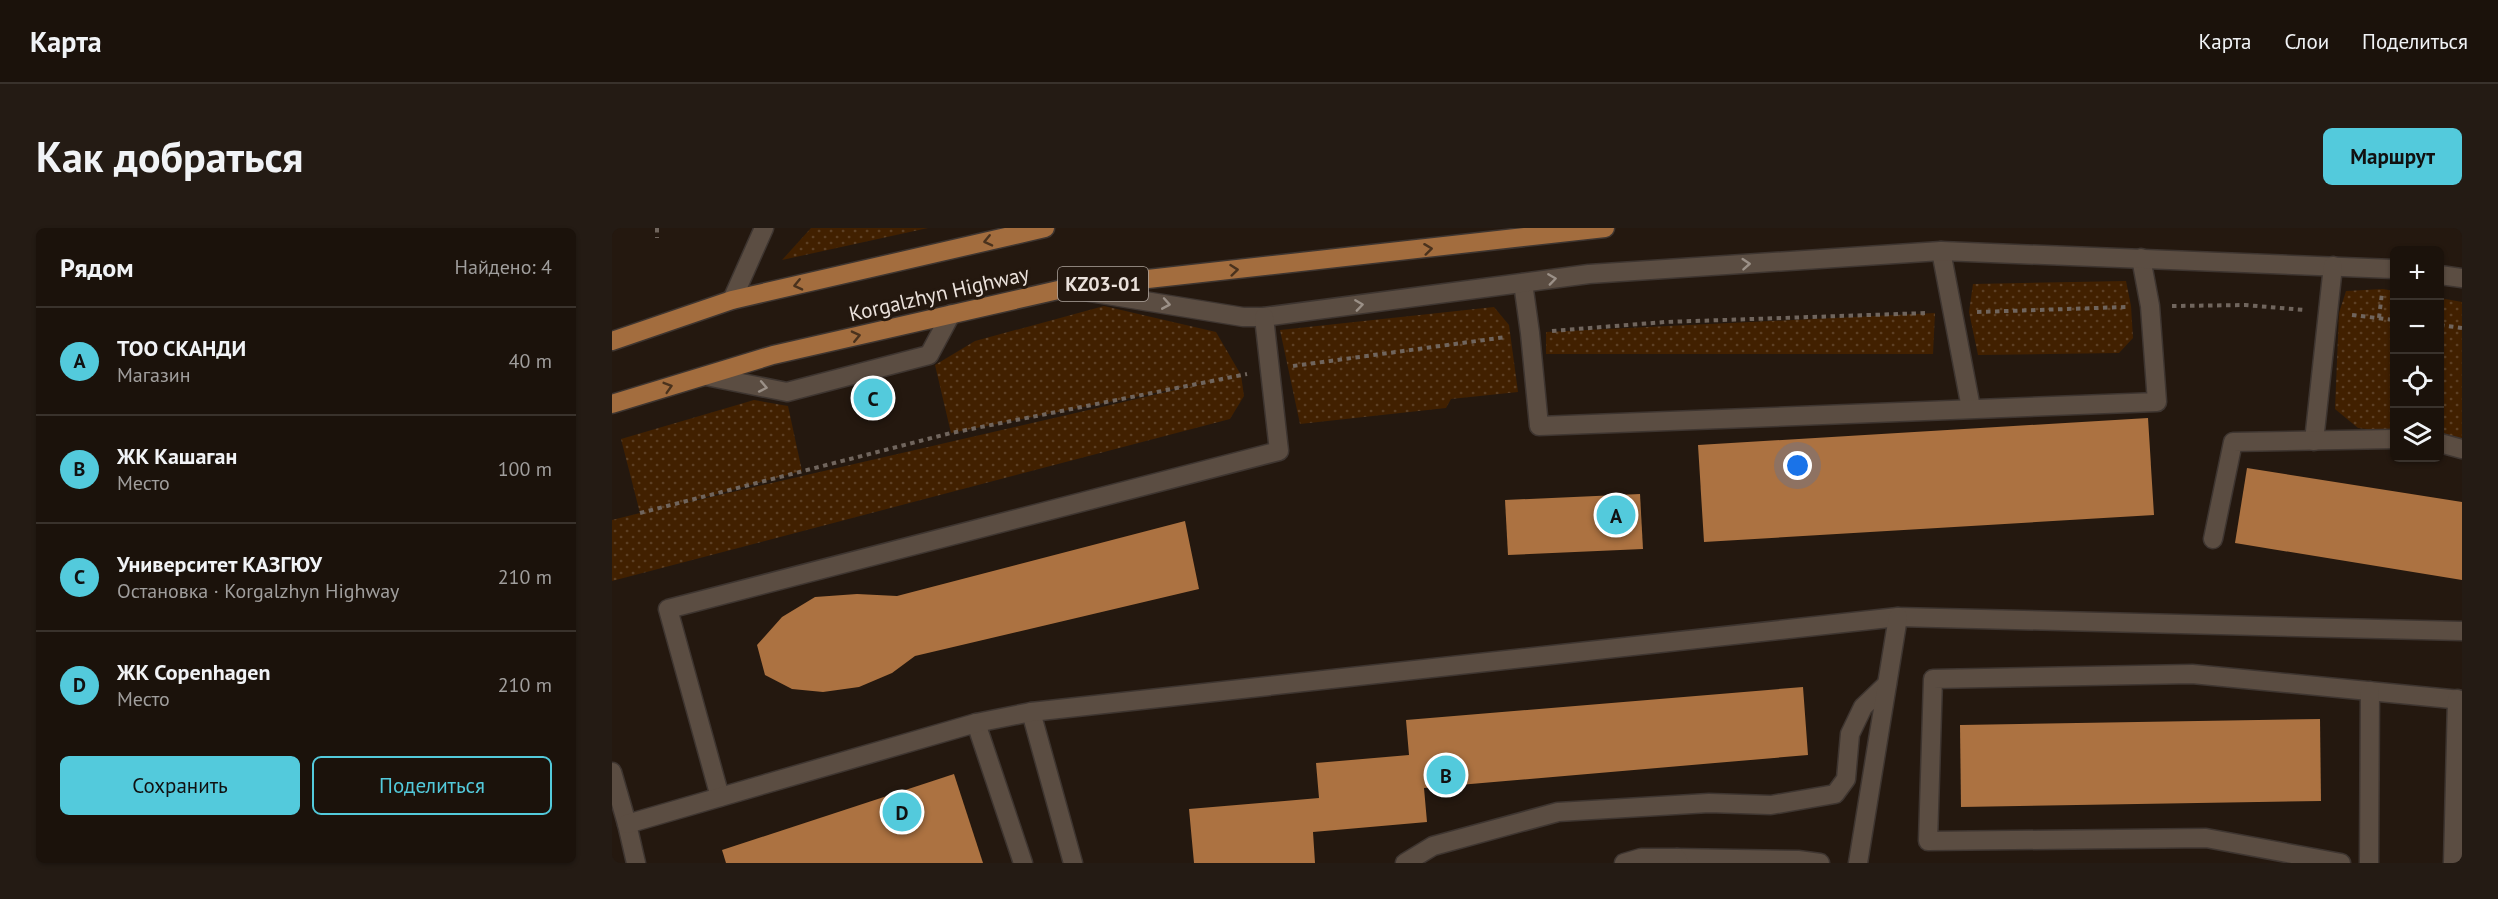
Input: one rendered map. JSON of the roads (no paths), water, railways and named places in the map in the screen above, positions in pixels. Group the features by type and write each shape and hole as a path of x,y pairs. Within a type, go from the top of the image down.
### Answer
{"main road":[{"name":"Korgalzhyn Highway","path":"612,341 732,300 1045,228"},
{"name":"Korgalzhyn Highway","path":"612,404 773,356 1067,288 1605,228"}],"street":[{"path":"732,300 764,228"},
{"path":"1067,288 1243,317 1264,317 1589,274 1941,251 2390,269"},
{"path":"1941,251 1971,408"},
{"path":"1522,283 1530,333 1539,426 2157,402 2150,306 2141,258"},
{"path":"2314,441 2333,266"},
{"path":"2444,276 2462,278"},
{"path":"706,376 787,392 929,356 951,314"},
{"path":"720,797 668,609 1280,451 1264,317"},
{"path":"2213,539 2232,442 2390,439"},
{"path":"2444,444 2462,449"},
{"path":"627,824 976,723 1031,712 1898,617 2462,631"},
{"path":"1858,863 1898,617"},
{"path":"2341,863 2206,838 1928,841 1933,679 2192,674 2459,700 2453,863"},
{"path":"1405,863 1433,846 1558,812 1709,803 1771,805 1835,794 1846,779 1850,734 1863,707 1887,684"},
{"path":"2369,863 2370,691"},
{"path":"1031,712 1073,863"},
{"path":"976,723 1023,863"},
{"path":"612,772 636,863"},
{"path":"1624,863 1641,858 1678,861 1798,860 1820,863"}],"place":[{"name":"Университет КАЗГЮУ","path":"873,398"},
{"name":"ТОО СКАНДИ","path":"1616,515"},
{"name":"ЖК Кашаган","path":"1446,775"},
{"name":"ЖК Copenhagen","path":"902,812"}]}
